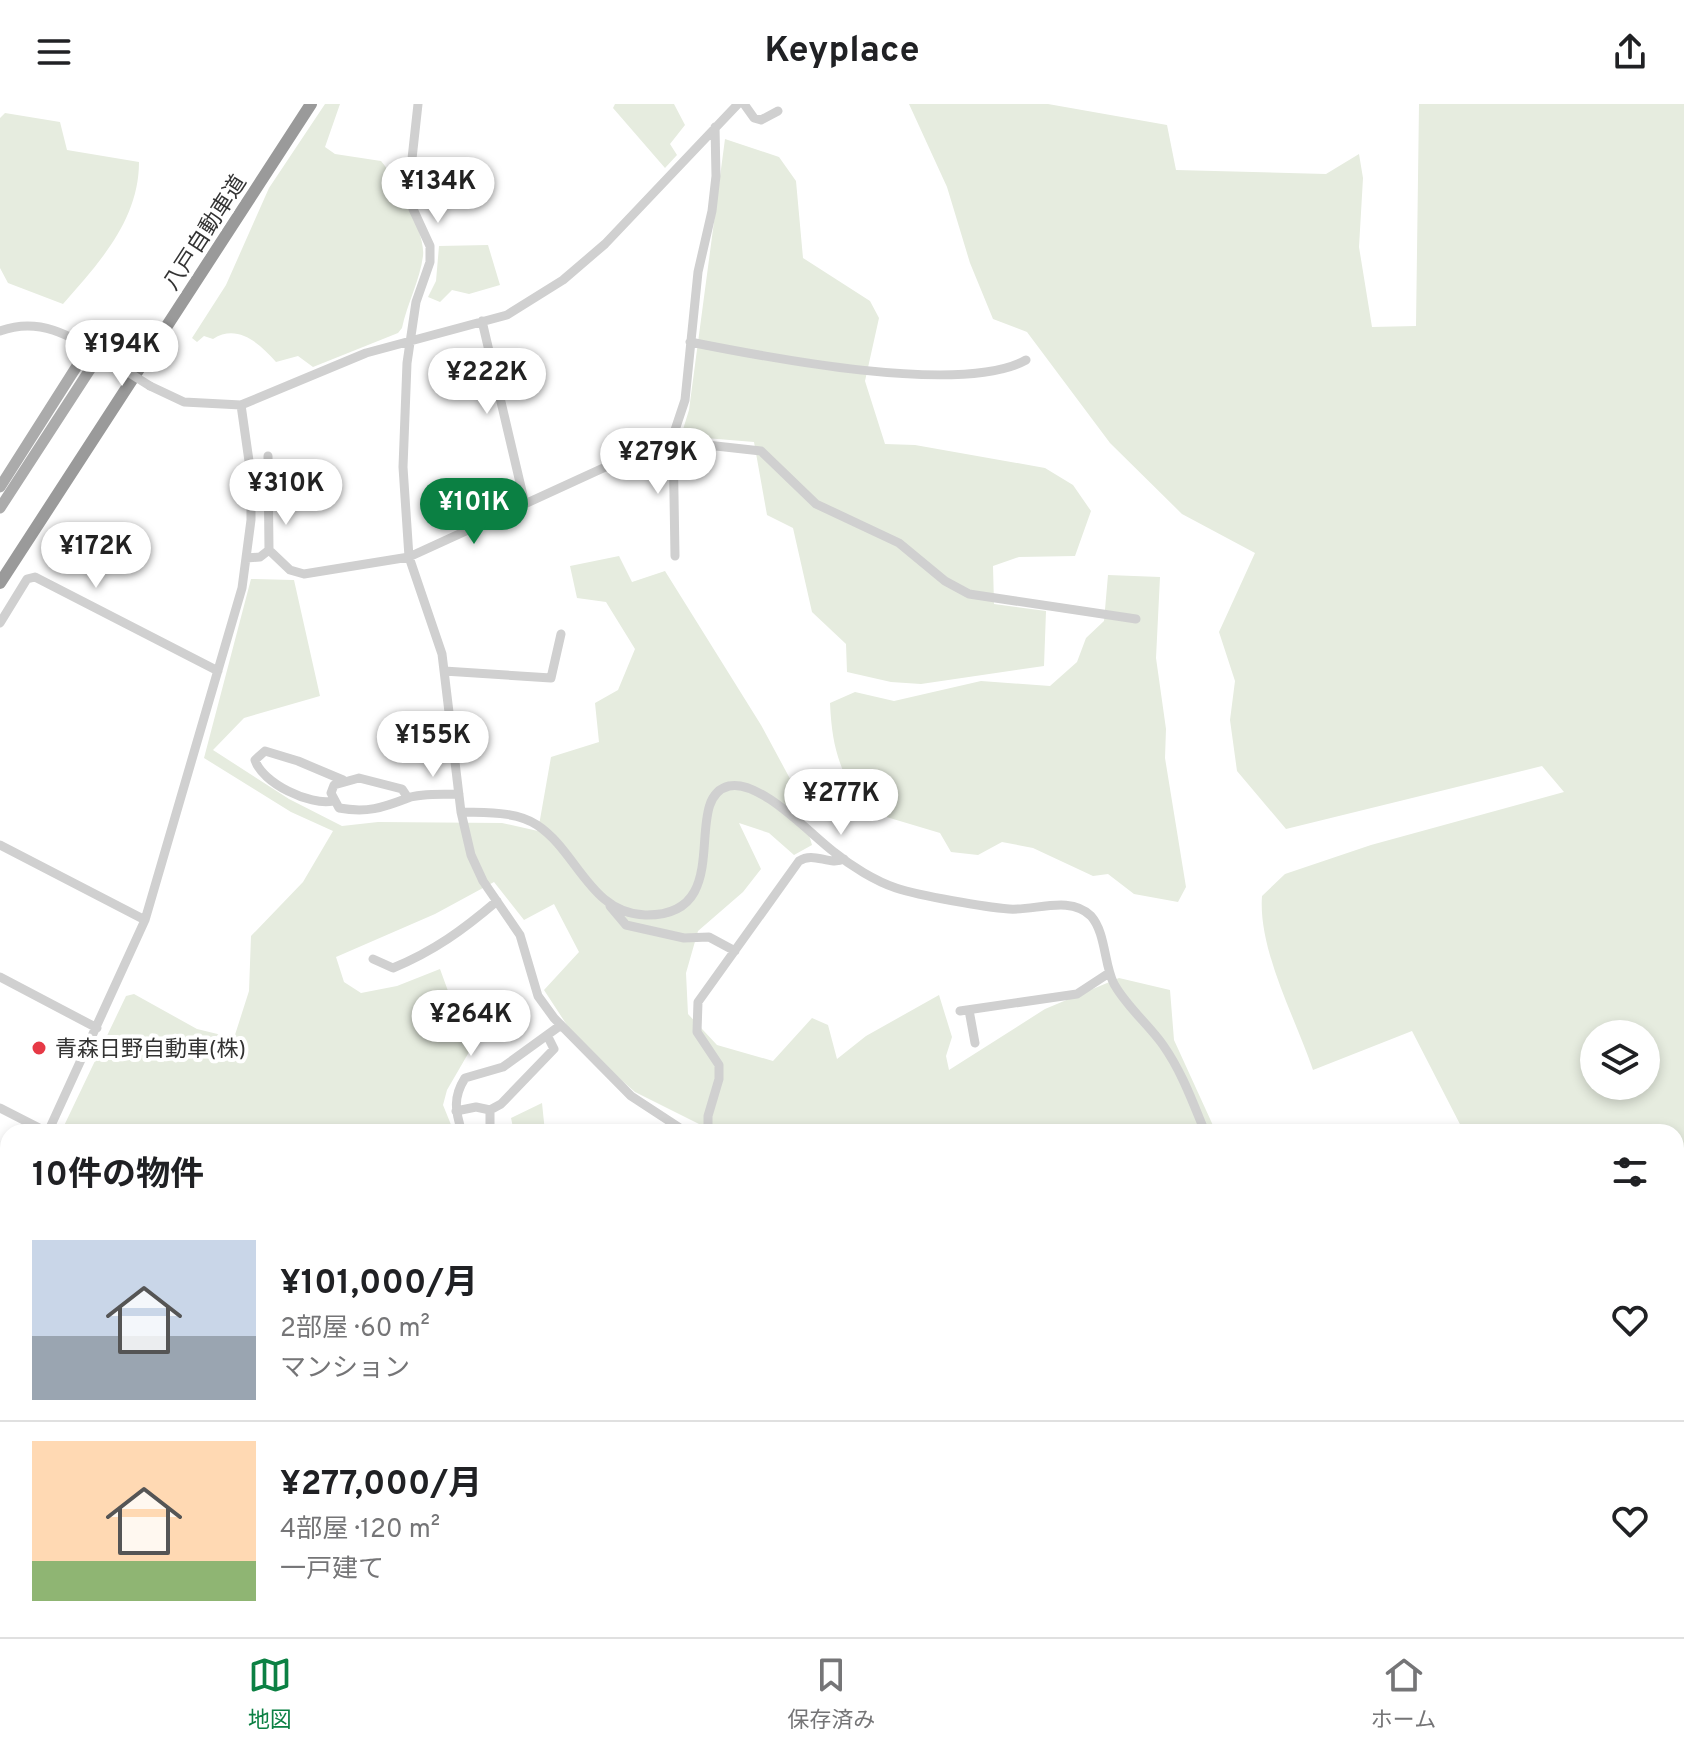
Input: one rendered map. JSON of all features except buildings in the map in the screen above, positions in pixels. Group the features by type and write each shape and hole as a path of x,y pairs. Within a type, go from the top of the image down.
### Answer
{"highway":[{"name":"八戸自動車道","path":"0,583 311,104"}],"main road":[{"path":"0,487 89,347"},
{"path":"0,508 100,354"}],"street":[{"path":"418,104 409,186 413,209 430,246 430,262 416,302 409,339 403,467 409,557 444,671 461,812 471,855 520,935 538,996 561,1025 631,1096 674,1124"},
{"path":"0,331 44,326 89,347 150,386 184,402 241,405 409,339 507,315 563,280 605,244 715,127 741,104 754,118 761,120 778,111"},
{"path":"675,556 673,436 685,400 698,272 712,211 716,176 715,127"},
{"path":"482,321 525,504"},
{"path":"690,342 874,373 998,373 1026,360"},
{"path":"52,1124 145,920 218,671 247,558 251,475 241,405"},
{"path":"268,456 269,550 290,570 304,574 409,557 673,436 689,443 761,451 816,504 899,543 945,581 969,594 1136,619"},
{"path":"247,558 260,557 269,550"},
{"path":"0,623 31,576 218,671"},
{"path":"444,671 551,678 561,634"},
{"path":"333,801 312,801 298,795 258,768 255,760 265,751 343,780 380,780 402,789 408,798"},
{"path":"343,780 334,785 333,801 339,808 357,811 395,806 408,798 459,794"},
{"path":"610,906 647,915 682,906 694,892 704,863 708,811 713,797 726,787 752,788 844,859 897,888 1010,909 1058,905 1077,907 1092,917 1109,973 1124,999 1178,1068 1202,1124"},
{"path":"461,812 518,816 536,824 610,906 616,917 636,928 684,938 709,937 735,951"},
{"path":"0,845 145,920"},
{"path":"708,1124 719,1079 719,1065 697,1032 698,1002 799,861 811,857 837,862 844,859"},
{"path":"373,959 393,968 428,954 449,941 497,901"},
{"path":"975,1043 964,1010 1077,994 1109,973"},
{"path":"0,977 97,1028"},
{"path":"460,1124 456,1111 457,1091 465,1078 503,1067 561,1025"},
{"path":"456,1111 476,1107 490,1110 501,1104 554,1049 547,1035"},
{"path":"0,1108 32,1124"},
{"path":"490,1110 490,1124"}],"shaded area":[{"path":"325,104 340,104 325,147 335,154 381,161 402,193 420,234 423,256 402,328 398,333 313,367 298,356 276,362 256,343 240,334 231,333 213,339 204,336 197,342 192,338 226,285 269,188"},
{"path":"615,104 674,104 685,125 670,144 677,155 665,168 613,108"},
{"path":"909,104 1048,104 1167,125 1176,170 1326,174 1359,154 1363,178 1359,247 1372,327 1416,326 1419,104 1684,104 1684,1124 1460,1124 1412,1031 1313,1070 1272,961 1262,917 1262,896 1285,874 1371,845 1564,792 1542,766 1286,829 1237,771 1230,720 1235,681 1219,632 1255,553 1182,514 1110,443 1027,332 993,319 970,263 947,187"},
{"path":"5,113 60,122 67,150 139,162 132,203 124,222 103,256 63,304 8,283 0,268 0,118"},
{"path":"725,139 779,157 796,181 803,258 870,301 879,318 865,381 885,444 915,445 1045,468 1073,485 1091,511 1075,556 1019,557 993,566 994,604 1046,611 1044,666 921,684 891,682 847,672 846,644 812,612 793,528 767,515 754,442 681,436 689,410"},
{"path":"488,245 500,285 469,294 452,290 440,302 428,297 436,281 439,246"},
{"path":"619,556 632,582 665,571 761,725 795,788 812,845 794,855 769,833 739,823 761,869 743,892 698,931 686,973 688,1014 717,1045 773,1061 812,1018 828,1025 837,1059 866,1036 939,995 952,1037 946,1056 949,1070 1045,1009 1119,978 1170,990 1174,1040 1212,1124 699,1124 635,1092 578,1042 544,990 579,952 554,904 524,920 494,882 435,914 336,957 344,982 361,993 397,986 440,969 452,1002 474,1029 476,1040 447,1090 443,1105 451,1124 65,1124 126,996 134,994 197,1029 234,1038 249,991 251,936 303,882 333,831 291,812 204,758 251,579 294,580 320,696 244,718 213,750 289,799 342,826 378,822 502,823 538,831 551,757 599,742 595,703 618,690 635,649 606,602 577,598 570,566"},
{"path":"1108,575 1160,577 1156,658 1166,729 1165,758 1186,887 1178,902 1134,894 1108,874 1093,876 1033,848 1002,842 978,855 951,852 940,833 863,810 839,759 830,703 855,692 894,701 981,681 1050,686 1077,662 1086,638 1104,621"},
{"path":"542,1103 544,1124 512,1124 511,1118"}],"place":[{"name":"青森日野自動車(株)","path":"39,1048"}]}
